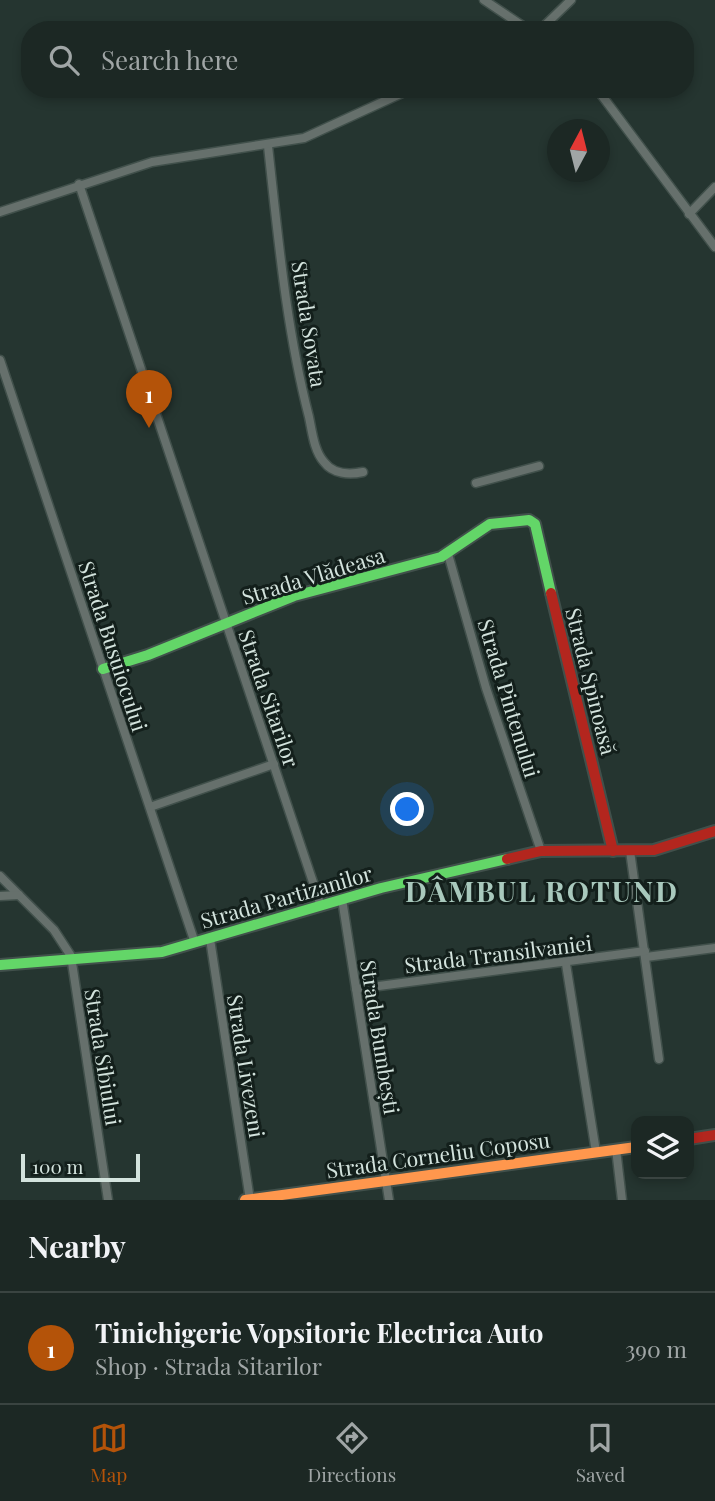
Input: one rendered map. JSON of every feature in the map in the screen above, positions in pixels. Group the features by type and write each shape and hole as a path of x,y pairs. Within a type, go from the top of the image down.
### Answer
{"street":[{"path":"484,0 516,21"},
{"path":"549,21 571,0"},
{"path":"0,212 152,162 207,151 268,146 304,138 391,98"},
{"path":"604,98 715,247"},
{"name":"Strada Sovata","path":"268,146 291,338 317,446 325,464 333,470 344,474 363,472"},
{"name":"Strada Sitarilor","path":"79,184 321,906"},
{"path":"689,214 715,187"},
{"name":"Strada Busuiocului","path":"0,360 195,943"},
{"path":"476,483 539,466"},
{"name":"Strada Vlădeasa","path":"103,669 149,655 294,596 429,562 448,554 483,527 499,522 532,521"},
{"name":"Strada Spinoasă","path":"532,521 613,851"},
{"name":"Strada Pintenului","path":"448,554 486,688 541,850"},
{"path":"150,807 274,764"},
{"name":"Strada Partizanilor","path":"0,965 162,952 342,899 541,850 630,851 670,847 715,831"},
{"path":"630,851 659,1059"},
{"path":"0,876 62,939 72,961"},
{"path":"0,896 19,895"},
{"name":"Strada Bumbești","path":"342,899 389,1200"},
{"name":"Strada Livezeni","path":"210,939 248,1200"},
{"name":"Strada Transilvaniei","path":"356,989 715,948"},
{"name":"Strada Sibiului","path":"72,961 108,1200"},
{"path":"566,964 596,1152"},
{"path":"694,1138 715,1135"},
{"name":"Strada Corneliu Coposu","path":"248,1200 631,1148"},
{"path":"616,1149 622,1200"}],"traffic: fast":[{"path":"103,669 148,655 294,596 441,557 490,524 529,520 535,524 551,593"},
{"path":"0,965 162,952 381,888 507,859"}],"traffic: slow":[{"path":"245,1200 631,1148"}],"traffic: jam":[{"path":"551,593 613,851"},
{"path":"507,859 541,851 654,850 715,831"},
{"path":"694,1138 715,1135"}],"place":[{"name":"Tinichigerie Vopsitorie Electrica Auto","path":"149,428"}],"district":[{"name":"DÂMBUL ROTUND","path":"542,890"}]}
